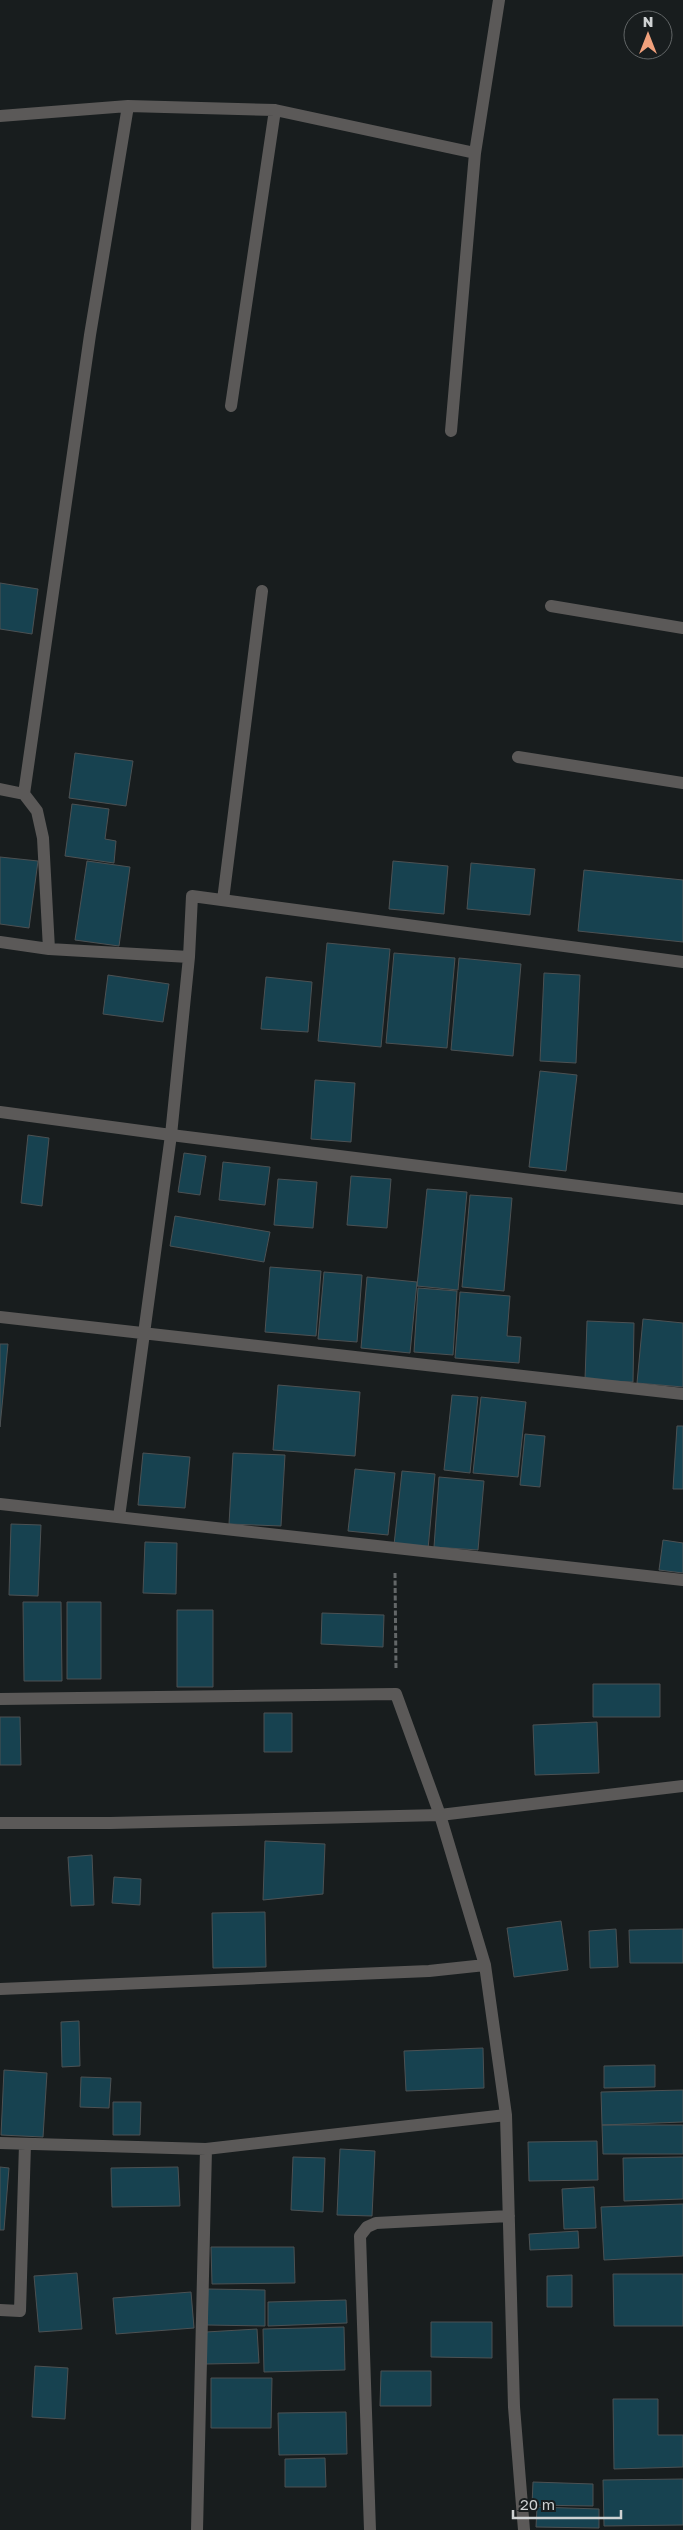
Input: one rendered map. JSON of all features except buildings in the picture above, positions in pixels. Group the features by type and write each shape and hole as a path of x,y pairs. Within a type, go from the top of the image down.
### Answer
{"street":[{"path":"451,431 475,153 499,0"},
{"path":"0,116 128,106 275,110 475,153"},
{"path":"24,794 89,345 128,106"},
{"path":"231,406 275,110"},
{"path":"223,900 262,591"},
{"path":"552,606 683,628"},
{"path":"518,757 683,783"},
{"path":"0,789 24,794 37,810 43,838 49,949"},
{"path":"119,1517 171,1135 189,957 192,896 683,962"},
{"path":"0,942 49,949 189,957"},
{"path":"0,1112 683,1199"},
{"path":"0,1317 683,1394"},
{"path":"0,1504 683,1580"},
{"path":"0,1699 396,1694 440,1815 485,1965 506,2115 514,2408 524,2530"},
{"path":"0,1823 110,1823 440,1815 683,1786"},
{"path":"0,1989 429,1971 485,1965"},
{"path":"0,2143 206,2149 506,2115"},
{"path":"0,2310 20,2311 25,2144"},
{"path":"197,2530 206,2149"},
{"path":"370,2530 360,2236 367,2227 376,2223 508,2216"}],"path":[{"path":"394,1548 396,1694"}]}
